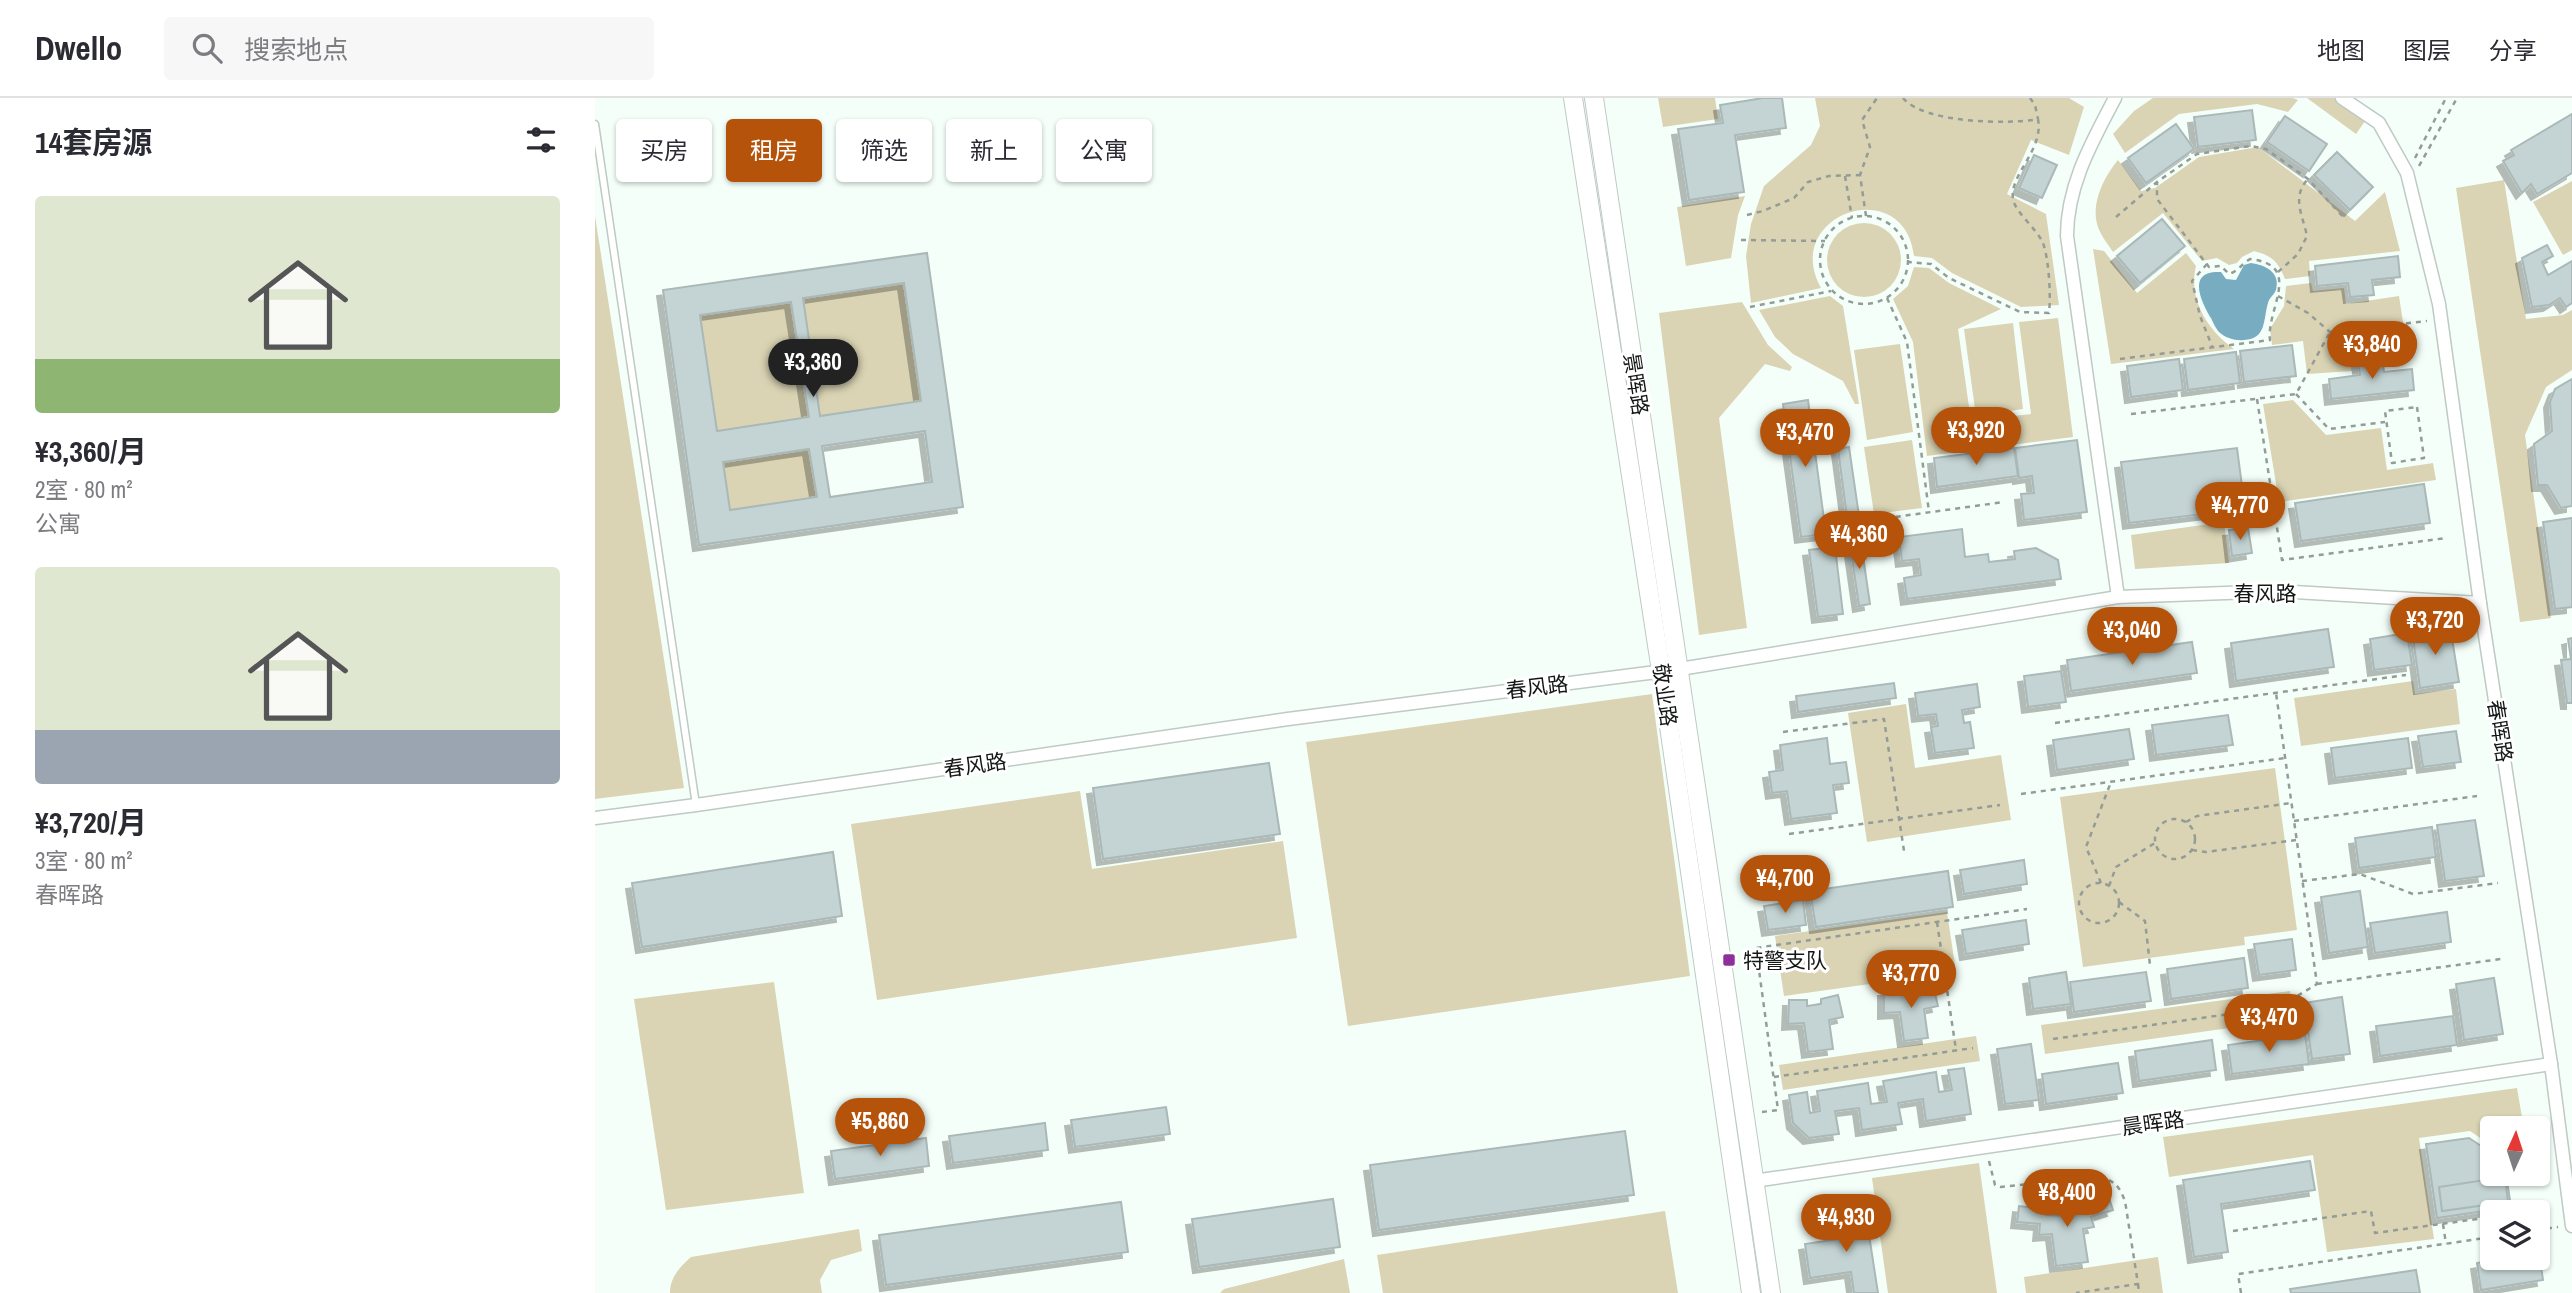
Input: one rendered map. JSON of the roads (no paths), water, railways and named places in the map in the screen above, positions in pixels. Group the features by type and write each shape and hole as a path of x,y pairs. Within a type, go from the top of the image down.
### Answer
{"main road":[{"name":"敬业路","path":"1573,98 1661,671 1751,1293"},
{"name":"景晖路","path":"1594,98 1680,669"},
{"name":"敬业路","path":"1680,669 1771,1293"}],"street":[{"path":"2115,98 2091,143 2075,184 2067,236 2118,597"},
{"name":"春晖路","path":"2342,98 2379,123 2407,173 2441,320 2480,603 2551,1064 2572,1226"},
{"name":"春风路","path":"595,818 1315,715 1680,669 2118,597 2279,591 2480,603"},
{"name":"晨晖路","path":"1754,1181 2551,1064"}],"lane":[{"path":"595,124 696,805"}],"water":[{"path":"2251,263 2271,270 2276,278 2276,290 2269,301 2257,336 2251,339 2234,339 2218,331 2203,303 2200,281 2210,273 2221,272 2226,279 2236,280 2244,265"}],"place":[{"name":"特警支队","path":"1729,960"}]}
